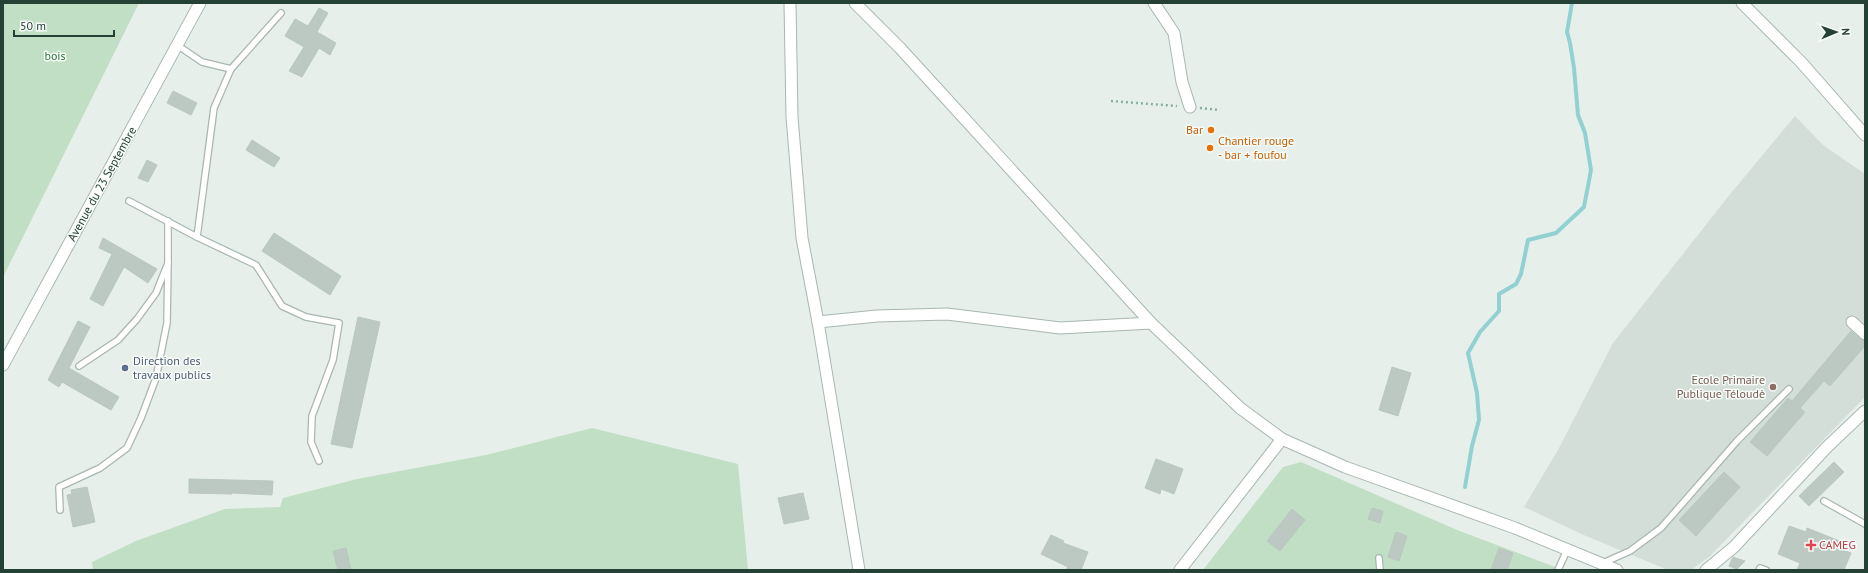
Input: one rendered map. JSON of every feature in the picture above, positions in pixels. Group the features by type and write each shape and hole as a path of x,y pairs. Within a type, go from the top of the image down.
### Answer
{"street":[{"name":"Avenue du 23 Septembre","path":"3,365 200,3"},
{"path":"790,3 792,117 802,238 818,322 859,570"},
{"path":"1154,3 1174,33 1182,82 1190,107"},
{"path":"1742,3 1800,62 1865,135"},
{"path":"860,4 1151,323 1240,408 1282,440 1345,467 1515,528 1617,570"},
{"path":"818,322 877,316 947,314 1060,328 1151,323"},
{"path":"1852,322 1865,334"},
{"path":"1706,570 1734,547 1827,447 1865,411"},
{"path":"1180,570 1282,440"}],"lane":[{"path":"197,237 214,108 232,69 281,13"},
{"path":"177,45 202,62 232,69"},
{"path":"129,201 197,237 256,265 282,306 306,317 339,323 333,360 312,416 311,442 319,462"},
{"path":"60,510 58,487 100,468 127,448 141,418 156,378 167,323 168,221"},
{"path":"79,366 118,340 137,319 156,293 168,263"},
{"path":"1601,564 1630,551 1662,528 1737,441 1789,389"},
{"path":"1824,501 1865,524"},
{"path":"1558,570 1567,550"},
{"path":"1379,558 1380,570"},
{"path":"1759,570 1760,568 1766,570"}],"path":[{"path":"1111,101 1220,110"}],"shaded area":[{"name":"Ecole Primaire Publique Téloudè","path":"1795,116 1823,145 1865,174 1865,397 1710,556 1691,570 1668,570 1586,536 1524,507 1558,450 1613,343 1727,198"}],"green space":[{"name":"bois","path":"3,3 139,3 3,277"},
{"path":"592,428 738,464 748,570 93,570 92,562 136,541 225,509 280,507 283,498 357,479 486,455"},
{"path":"1301,462 1457,530 1563,570 1203,570 1283,467"}],"building":[{"path":"319,8 328,13 317,32 336,43 330,55 319,48 302,77 289,71 304,47 285,36 295,19 308,26"},
{"path":"173,91 197,103 191,115 167,103"},
{"path":"252,140 280,158 274,167 246,150"},
{"path":"147,160 157,165 148,182 138,178"},
{"path":"274,233 341,276 330,295 262,251"},
{"path":"103,238 157,269 148,283 124,267 103,306 90,299 112,254 99,248"},
{"path":"358,317 380,322 352,448 331,444"},
{"path":"78,321 90,327 69,368 119,397 111,410 62,382 59,387 48,380"},
{"path":"1851,331 1860,339 1865,341 1865,346 1830,386 1824,381 1800,408 1805,412 1767,456 1750,442 1788,398 1792,401"},
{"path":"1392,367 1411,373 1398,416 1379,410"},
{"path":"1156,459 1183,469 1174,494 1161,489 1160,494 1145,488"},
{"path":"1834,462 1844,472 1809,506 1799,496"},
{"path":"1724,472 1740,487 1696,536 1679,520"},
{"path":"189,479 273,481 272,495 189,493"},
{"path":"87,487 95,522 73,527 67,495 72,494 71,490"},
{"path":"803,493 809,519 784,524 778,498"},
{"path":"1372,508 1383,511 1380,523 1368,519"},
{"path":"1292,509 1305,520 1280,551 1267,541"},
{"name":"CAMEG","path":"1789,526 1806,532 1807,528 1842,542 1840,549 1851,553 1844,570 1797,570 1800,563 1778,554"},
{"path":"1396,532 1407,536 1399,561 1388,557"},
{"path":"1051,535 1064,541 1063,543 1088,552 1081,570 1066,570 1068,567 1041,554"},
{"path":"346,548 351,570 338,570 333,551"},
{"path":"1499,548 1513,553 1507,570 1491,570"},
{"path":"1733,557 1745,561 1737,569 1729,566"}],"waterway":[{"path":"1465,487 1472,446 1479,420 1477,393 1468,353 1480,332 1499,311 1499,294 1516,284 1521,274 1528,240 1556,233 1584,207 1591,170 1585,133 1578,115 1574,68 1567,32 1572,3"}],"place":[{"name":"Bar","path":"1211,130"},
{"name":"Chantier rouge - bar + foufou","path":"1210,148"},
{"name":"Direction des travaux publics","path":"125,368"},
{"name":"Ecole Primaire Publique Téloudè","path":"1773,387"},
{"name":"CAMEG","path":"1811,545"}]}
